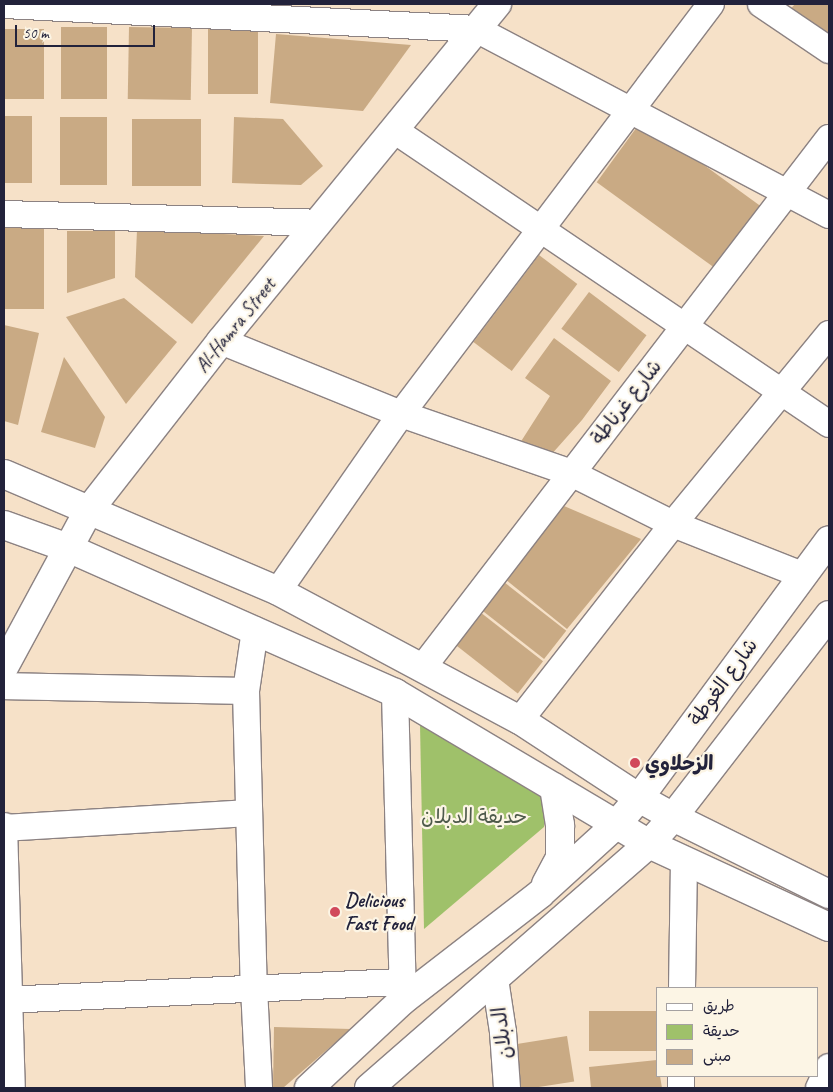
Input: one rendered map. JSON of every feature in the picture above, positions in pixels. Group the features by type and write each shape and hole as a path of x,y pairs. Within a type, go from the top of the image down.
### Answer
{"main road":[{"name":"Al-Hamra Street","path":"4,667 88,510 221,341 497,4"},
{"path":"4,474 278,591 520,720 638,798 829,894"},
{"path":"4,525 68,548 395,693 649,844 829,927"},
{"name":"شارع الغوطة","path":"309,1088 403,991 540,894 617,824 829,540"},
{"path":"369,1088 649,844 673,817 829,615"},
{"path":"540,894 560,858 560,825 554,787"}],"street":[{"path":"278,591 401,414 710,4"},
{"path":"761,4 829,50"},
{"path":"4,5 476,29 829,215"},
{"path":"394,130 829,424"},
{"name":"شارع غرناطة","path":"423,667 829,138"},
{"path":"4,214 317,224"},
{"path":"520,720 673,524 829,334"},
{"path":"221,341 401,414 571,473 673,524 802,575"},
{"path":"255,630 246,691 254,988 259,1088"},
{"path":"4,686 246,691"},
{"path":"7,1000 254,988 403,991 395,693"},
{"path":"12,1088 7,1000 4,827 249,813"},
{"path":"682,987 684,860"},
{"name":"الدبلان","path":"495,979 503,1032 507,1088"},
{"path":"819,1088 829,1068"}],"green space":[{"name":"حديقة الدبلان","path":"420,724 543,795 545,809 544,827 424,929"}],"building":[{"path":"795,4 829,4 829,47 787,13"},
{"path":"208,26 258,26 258,94 208,94"},
{"path":"61,27 107,27 107,99 61,99"},
{"path":"129,27 192,28 191,100 128,99"},
{"path":"4,29 44,29 44,99 4,99"},
{"path":"276,34 411,45 363,111 270,103"},
{"path":"4,116 32,116 32,183 4,183"},
{"path":"60,117 107,117 107,185 60,185"},
{"path":"234,117 283,119 323,166 301,185 232,183"},
{"path":"132,119 201,119 201,186 132,186"},
{"path":"642,120 763,208 717,270 597,182"},
{"path":"4,225 44,225 44,309 4,309"},
{"path":"137,230 264,236 192,324 135,277"},
{"path":"67,231 115,231 115,278 67,293"},
{"path":"539,255 577,284 512,371 473,342"},
{"path":"589,292 647,335 619,372 561,329"},
{"path":"124,298 177,342 126,404 66,317"},
{"path":"4,325 39,333 18,425 4,421"},
{"path":"554,338 611,381 582,420 550,456 520,443 550,396 525,378"},
{"path":"64,357 105,417 95,448 41,432"},
{"path":"564,506 641,539 567,629 505,579"},
{"path":"504,582 566,631 544,659 482,610"},
{"path":"480,612 543,661 518,694 455,644"},
{"path":"589,1011 656,1011 656,1051 589,1051"},
{"path":"274,1027 351,1029 283,1088 273,1088"},
{"path":"567,1036 574,1081 533,1088 518,1088 511,1045"},
{"path":"656,1060 656,1077 660,1077 662,1088 591,1088 589,1067"}],"place":[{"name":"الزحلاوي","path":"635,763"},
{"name":"Delicious Fast Food","path":"335,912"}]}
